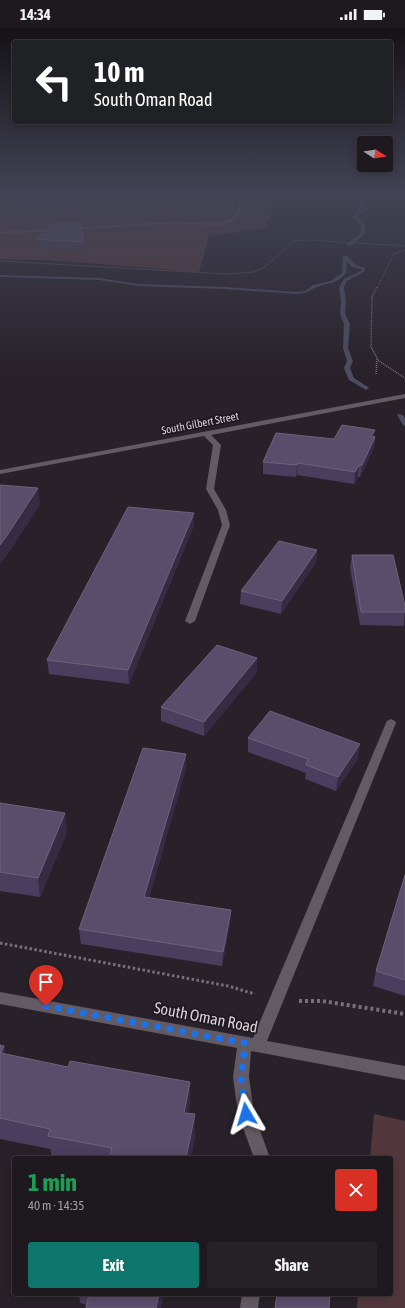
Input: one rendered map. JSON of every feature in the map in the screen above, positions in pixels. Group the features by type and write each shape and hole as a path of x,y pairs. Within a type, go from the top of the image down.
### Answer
{"street":[{"name":"South Gilbert Street","path":"0,472 405,396"},
{"path":"190,621 226,525 222,510 210,489 217,445 205,433"},
{"path":"261,1156 246,1114 241,1077 251,1044 276,1001 391,723"},
{"name":"South Oman Road","path":"0,998 405,1073"},
{"path":"249,1308 252,1296"}],"path":[{"path":"0,261 204,274 254,272 263,268 279,254"},
{"path":"395,254 372,297 372,347 379,361 405,378"},
{"path":"376,374 377,357"},
{"path":"0,943 228,986 276,1001 322,1001 405,1014"}],"shaded area":[{"path":"0,254 204,254 199,272 61,261 0,259"},
{"path":"374,1114 405,1121 405,1308 357,1308 358,1296 393,1296 393,1156 370,1156"}],"building":[{"path":"342,425 375,430 371,436 375,437 362,465 359,465 355,472 298,463 297,465 263,462 276,433 334,439"},
{"path":"0,485 38,488 0,545"},
{"path":"128,507 194,513 128,670 47,660"},
{"path":"279,541 317,550 282,601 241,591"},
{"path":"352,555 393,555 405,606 405,612 361,612"},
{"path":"217,645 257,658 204,722 161,707"},
{"path":"270,711 360,744 338,777 306,765 308,759 248,738"},
{"path":"143,748 186,754 144,897 231,910 223,952 79,929"},
{"path":"0,803 65,813 38,878 0,872"},
{"path":"405,875 405,980 376,971"},
{"path":"0,1045 4,1046 1,1053 68,1067 70,1061 190,1082 184,1113 195,1114 186,1156 110,1156 112,1148 48,1136 50,1129 0,1118"},
{"path":"89,1296 159,1296 156,1308 86,1308"},
{"path":"277,1296 330,1296 329,1308 275,1308"}],"waterway":[{"path":"0,276 99,279 138,285 225,288 296,293 306,292 315,286 333,282 344,273 345,257 354,266 363,268 361,273 348,278 343,284 342,314 347,324 346,352 350,361 347,368 351,379 366,388"},
{"path":"400,415 405,424"}],"route":[{"path":"46,1006 245,1043 241,1077 246,1114"}]}
